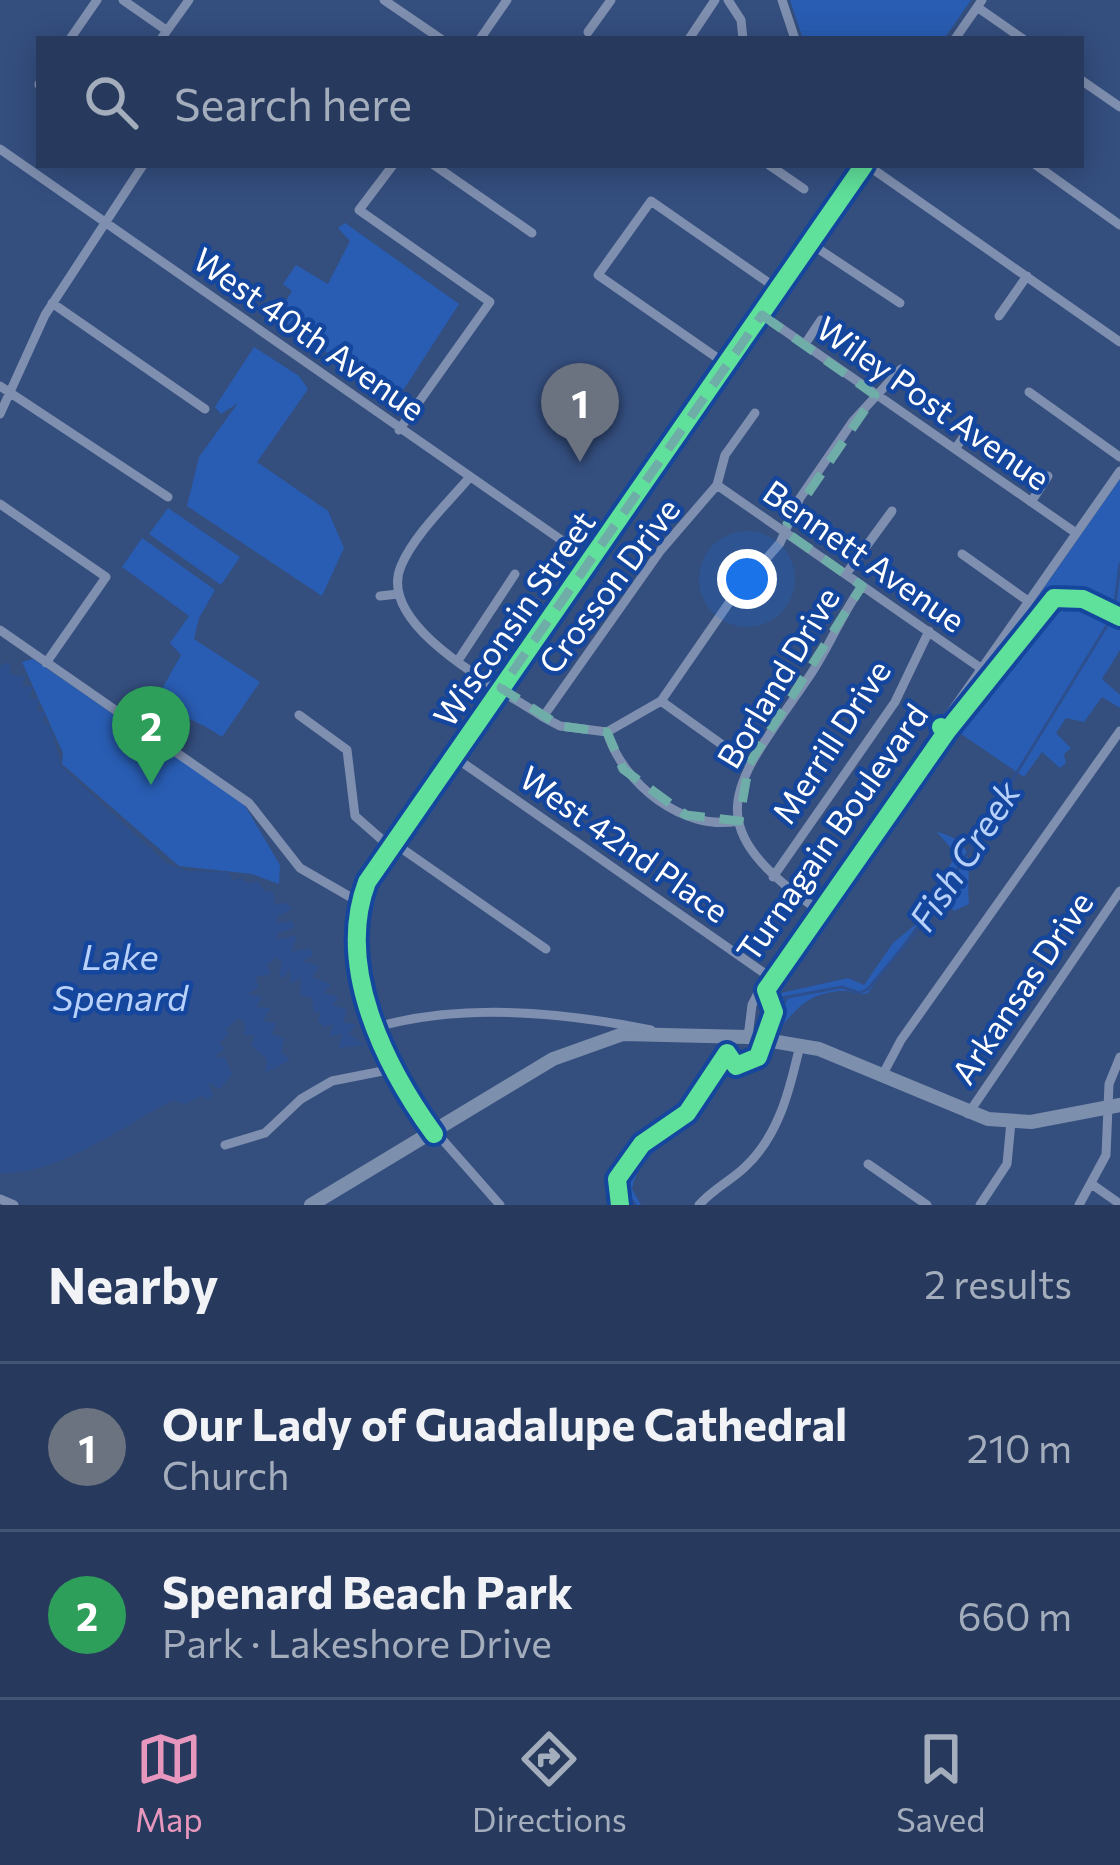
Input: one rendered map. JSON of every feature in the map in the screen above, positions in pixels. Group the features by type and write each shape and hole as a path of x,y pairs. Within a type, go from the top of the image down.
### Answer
{"main road":[{"path":"314,1204 567,1051 617,1029 800,1045 883,1074 968,1114 1011,1122 1116,1106"}],"street":[{"path":"72,36 98,0"},
{"path":"123,0 164,34 189,0"},
{"path":"384,0 437,36"},
{"path":"482,36 508,0"},
{"path":"589,32 611,0"},
{"path":"691,36 716,0"},
{"path":"728,0 741,20 743,36"},
{"path":"782,0 794,36"},
{"path":"957,36 980,3 1019,36"},
{"path":"1084,82 1120,107"},
{"name":"West 40th Avenue","path":"0,149 590,560"},
{"path":"0,414 3,389 52,303 140,168"},
{"path":"391,168 359,210 490,302 399,430"},
{"path":"438,168 532,233"},
{"path":"773,168 803,189"},
{"name":"Wisconsin Street","path":"500,1205 434,1134 392,1069 358,965 359,902 390,843 863,168"},
{"path":"869,168 1120,342"},
{"path":"1040,168 1120,225"},
{"path":"726,364 598,274 651,201 779,290"},
{"path":"811,244 900,303"},
{"path":"999,316 1027,276"},
{"path":"52,303 205,410"},
{"name":"Wiley Post Avenue","path":"762,315 1076,533"},
{"path":"806,344 821,320"},
{"path":"469,478 402,562 398,594 407,619 543,717 560,726 608,732 661,701 785,532 800,498 875,395 901,369"},
{"path":"3,389 168,497"},
{"path":"1029,392 1120,457"},
{"name":"Crosson Drive","path":"543,717 661,550 717,485 725,454 754,413"},
{"path":"955,449 972,425"},
{"name":"Turnagain Boulevard","path":"748,1037 752,1005 766,975 1120,471"},
{"path":"1031,502 1048,476"},
{"name":"Bennett Avenue","path":"717,485 982,669"},
{"path":"0,504 106,577 46,663"},
{"path":"846,574 892,511"},
{"path":"962,554 1028,601"},
{"path":"459,659 515,574"},
{"name":"Borland Drive","path":"814,907 753,859 739,821 742,781 862,586"},
{"path":"380,596 398,594"},
{"path":"0,630 249,802 300,868 359,902"},
{"name":"Merrill Drive","path":"773,877 895,702 929,632"},
{"path":"661,701 749,764"},
{"path":"299,715 347,750 354,773 356,816 546,949"},
{"path":"883,1074 901,1040 1120,731"},
{"path":"608,732 623,769 662,802 705,822 739,821"},
{"name":"West 42nd Place","path":"453,756 766,975"},
{"name":"Arkansas Drive","path":"968,1114 1120,891"},
{"path":"377,1027 440,1013 570,1018 617,1029"},
{"path":"699,1205 764,1144 782,1113 800,1045"},
{"path":"1079,1205 1094,1185 1106,1153 1116,1106 1109,1084 1120,1057"},
{"path":"225,1145 265,1133 301,1099 332,1081 371,1078 392,1069"},
{"path":"980,1205 1007,1164 1011,1122"},
{"path":"868,1164 927,1205"},
{"path":"1094,1185 1120,1204"},
{"path":"0,1199 14,1205"}],"highlighted area":[{"path":"762,315 875,395 783,530 862,586 749,764 739,821 686,815 623,769 607,732 560,726 501,688"}],"shaded area":[{"path":"790,0 971,0 946,36 802,36"},
{"path":"345,223 459,304 402,392 390,397 276,316 292,291 283,284 296,265 328,284 350,241 338,228"},
{"path":"254,347 299,376 308,389 257,462 328,511 344,548 322,596 187,506 199,457 238,403 221,414 215,407"},
{"path":"1120,479 1120,650 1102,679 1120,695 1120,708 1102,697 1084,722 1066,718 1056,733 1071,748 1064,754 1066,763 1060,768 1042,752 1024,777 948,725"},
{"path":"168,508 240,557 221,585 149,534"},
{"path":"142,538 215,590 199,618 194,639 260,682 222,737 161,704 152,707 181,655 170,643 189,616 122,567"},
{"path":"33,659 244,804 280,865 279,884 252,874 179,866 62,764 63,753 22,662"},
{"path":"937,832 960,843 968,859 969,904 954,911 938,889 956,854"},
{"path":"921,920 868,993 819,995 781,1026 772,995 848,978 864,985 893,943"},
{"path":"720,1056 729,1070 718,1087 638,1171 632,1189 641,1205 618,1205 607,1188 630,1158 629,1146 689,1100"}],"water":[{"name":"Lake Spenard","path":"9,662 11,675 25,676 22,687 33,686 30,698 39,699 37,710 46,713 42,721 51,727 61,766 166,863 187,871 228,872 234,881 241,878 249,884 257,881 265,892 273,891 275,905 287,903 292,909 277,917 277,923 293,921 294,928 278,933 277,939 297,936 291,952 310,948 313,955 302,961 319,966 312,977 331,984 324,993 339,997 332,1005 347,1009 343,1022 357,1025 348,1033 364,1045 339,1048 342,1033 329,1037 334,1024 324,1027 318,1021 321,1011 314,1013 312,998 300,995 301,978 290,983 290,968 284,978 279,976 282,962 276,957 267,965 271,974 255,977 259,987 248,994 262,997 256,1007 271,1008 263,1021 276,1023 272,1034 284,1038 281,1052 290,1060 265,1073 267,1059 251,1045 255,1035 244,1035 245,1023 239,1018 226,1029 229,1034 219,1043 225,1048 215,1057 225,1057 232,1074 220,1089 208,1083 213,1095 208,1100 201,1096 185,1104 173,1100 67,1158 22,1172 0,1173 0,666"}],"waterway":[{"name":"Fish Creek","path":"1114,611 1120,564"},
{"name":"Fish Creek","path":"760,1002 842,987 859,993 868,989 929,916 1111,619"},
{"name":"Fish Creek","path":"774,1026 786,999"},
{"name":"Fish Creek","path":"635,1205 624,1189 628,1178 722,1079 735,1070 751,1069 763,1052"}],"cycle path":[{"path":"434,1134 398,1077 370,1014 357,947 367,882 862,168"},
{"path":"941,727 947,731 1054,598 1083,599 1120,617"},
{"path":"620,1205 617,1179 642,1144 687,1113 727,1053 736,1066 758,1057 774,1012 766,990 947,731"}],"place":[{"name":"Our Lady of Guadalupe Cathedral","path":"580,462"},
{"name":"Spenard Beach Park","path":"151,785"}]}
